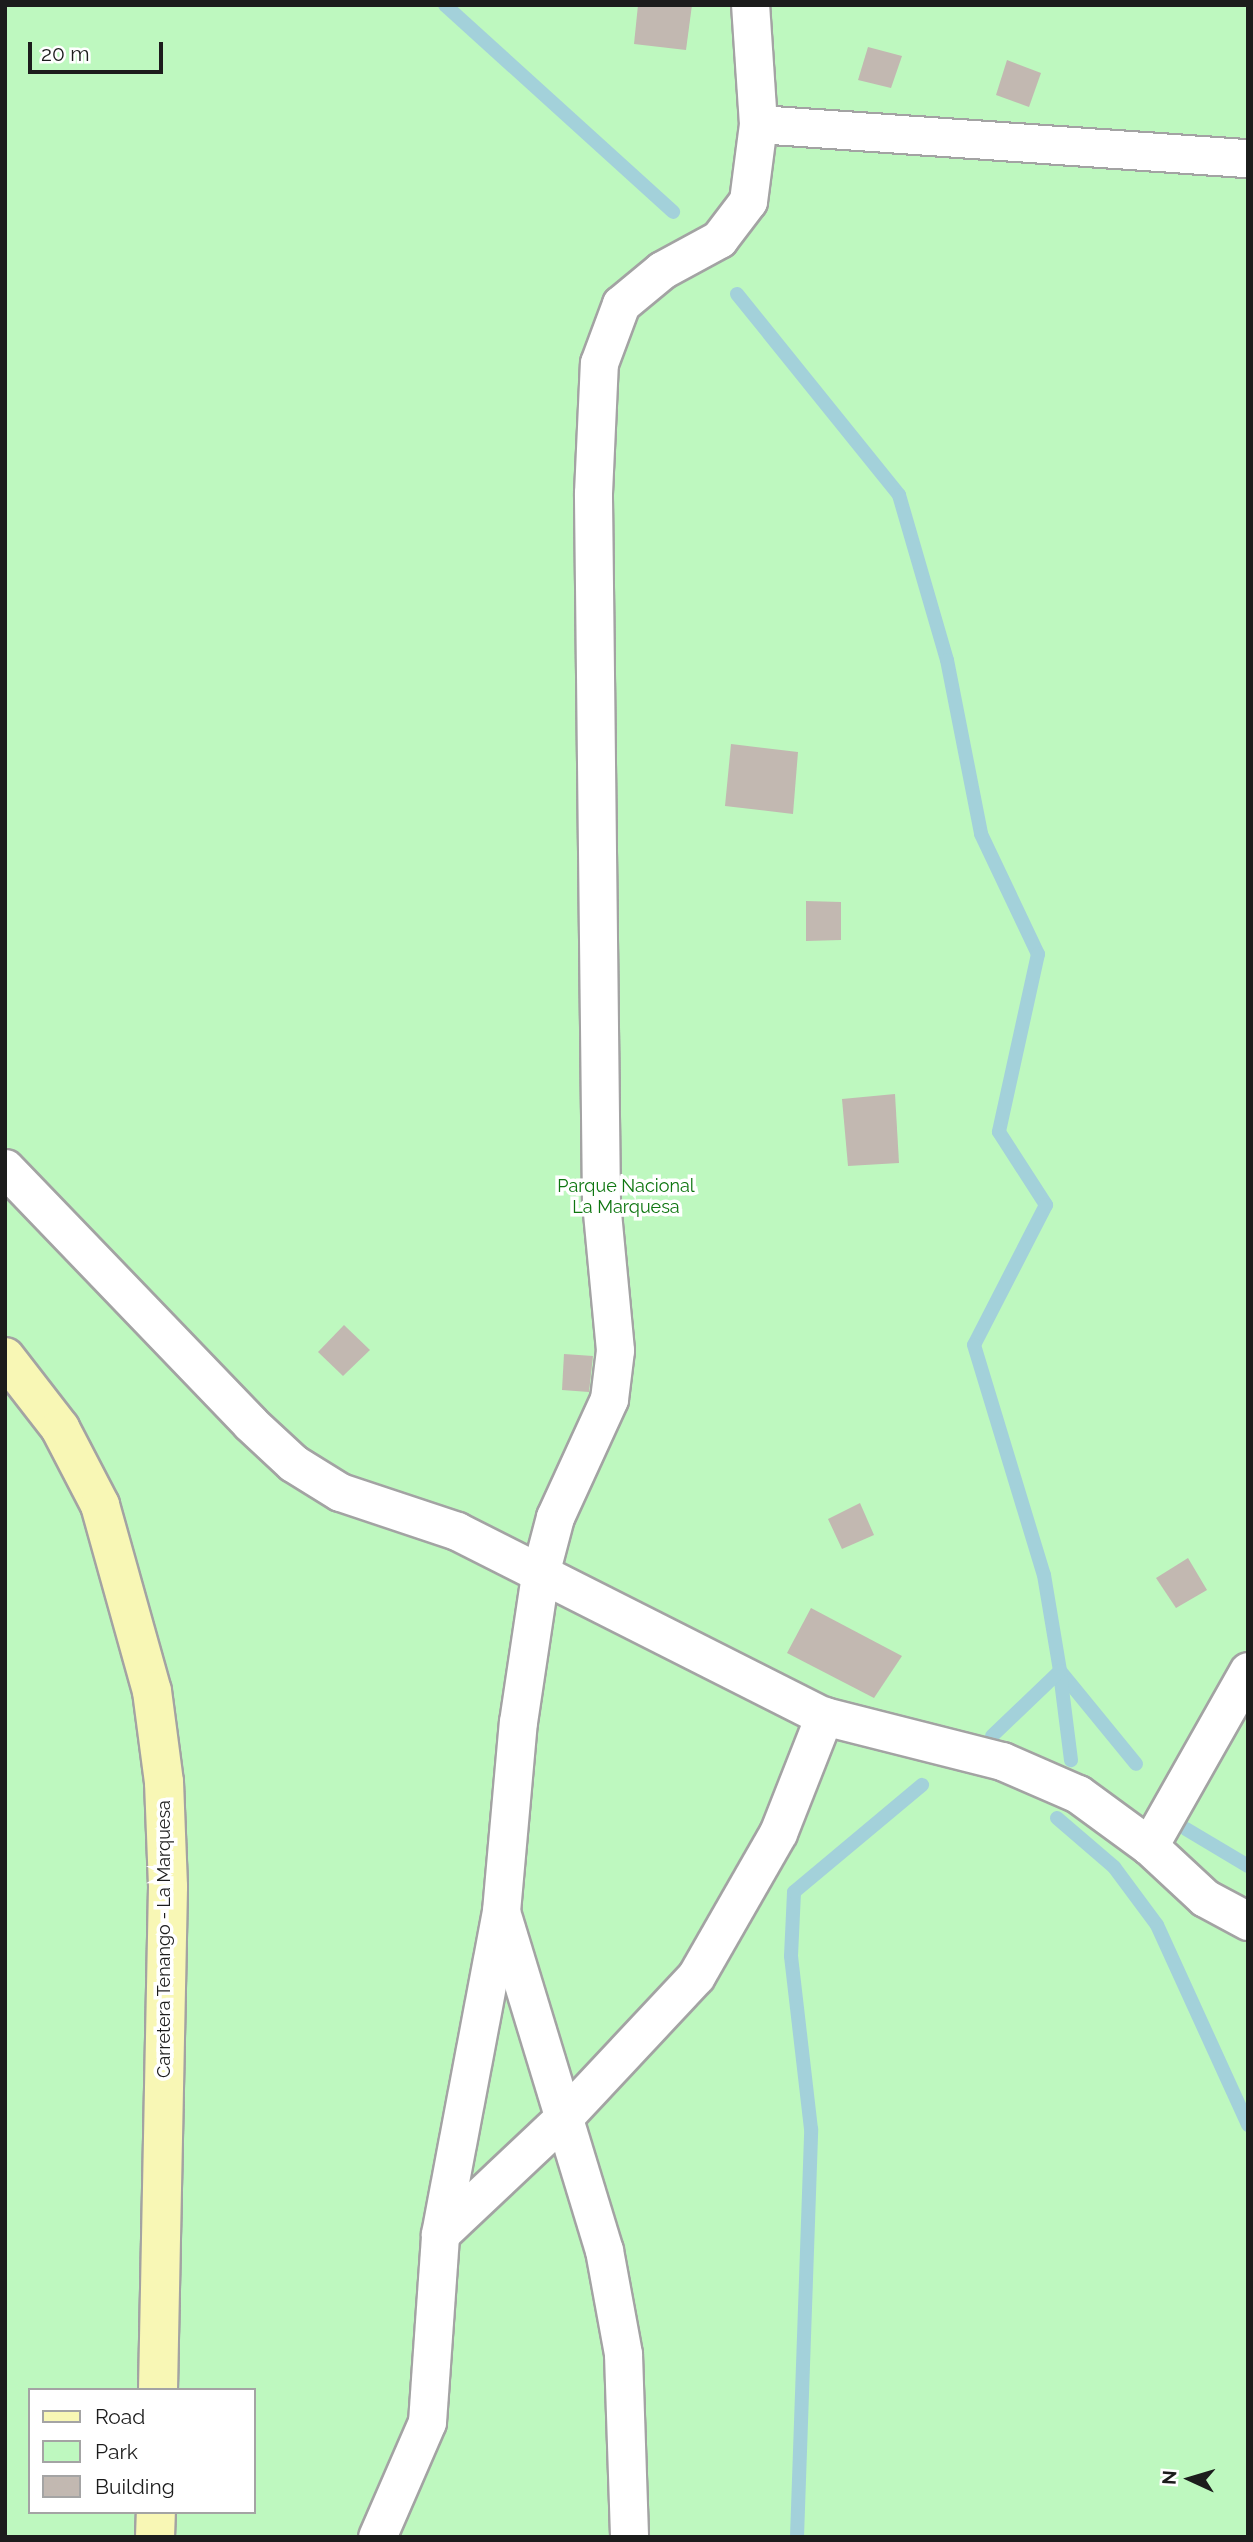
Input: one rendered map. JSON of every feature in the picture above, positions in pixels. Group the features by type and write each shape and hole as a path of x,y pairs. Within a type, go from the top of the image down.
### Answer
{"main road":[{"name":"Carretera Tenango - La Marquesa","path":"5,1357 60,1428 100,1505 152,1691 164,1783 168,1887 158,2388"},
{"path":"155,2537 156,2514"}],"street":[{"path":"377,2537 427,2422 440,2234 501,1911 518,1722 540,1574 555,1517 609,1399 615,1350 601,1203 593,493 599,363 621,304 662,270 719,239 747,201 758,124 750,5"},
{"path":"758,124 1248,158"},
{"path":"5,1168 293,1463 340,1492 457,1531 824,1716 1002,1760 1078,1794 1149,1846 1205,1898 1248,1921"},
{"path":"1149,1846 1248,1671"},
{"path":"440,2234 564,2117 696,1976 778,1833 824,1716"},
{"path":"501,1911 604,2250 623,2354 629,2537"}],"green space":[{"name":"Parque Nacional La Marquesa","path":"5,5 1248,5 1248,2537 5,2537"}],"building":[{"path":"638,5 692,5 686,50 634,44"},
{"path":"868,47 902,56 891,88 858,80"},
{"path":"1007,60 1041,73 1029,107 996,95"},
{"path":"731,744 798,752 793,814 725,806"},
{"path":"806,901 841,902 841,940 806,941"},
{"path":"895,1094 899,1163 848,1166 842,1099"},
{"path":"344,1325 370,1350 343,1376 318,1352"},
{"path":"564,1354 593,1356 589,1392 562,1390"},
{"path":"860,1503 874,1535 842,1549 828,1519"},
{"path":"1188,1558 1207,1590 1176,1608 1156,1578"},
{"path":"811,1608 902,1656 874,1698 787,1653"}],"waterway":[{"path":"445,5 673,212"},
{"path":"737,294 899,495 947,660 981,834 1038,954 999,1132 1046,1205 974,1345 1044,1575 1060,1671 1136,1764"},
{"path":"992,1736 1060,1671"},
{"path":"1060,1673 1071,1760"},
{"path":"797,2537 811,2129 791,1956 794,1892 922,1785"},
{"path":"1057,1818 1114,1867 1157,1925 1248,2125"},
{"path":"1186,1829 1248,1866"}]}
